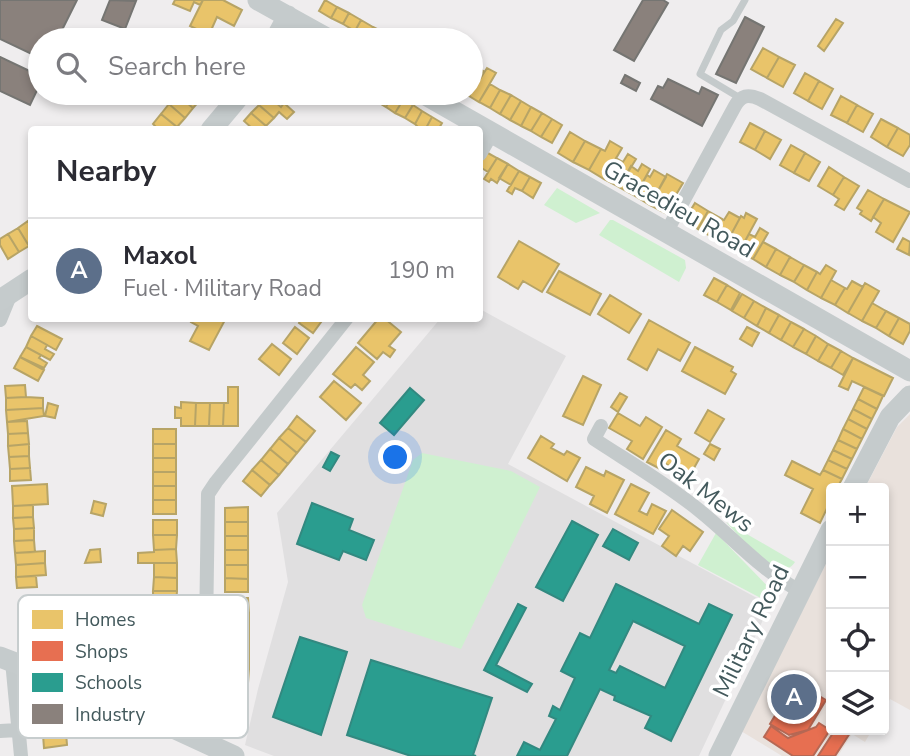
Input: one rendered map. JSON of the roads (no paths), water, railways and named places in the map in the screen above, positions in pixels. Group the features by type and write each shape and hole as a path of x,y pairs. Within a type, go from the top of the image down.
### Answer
{"street":[{"path":"258,0 309,28"},
{"path":"282,28 288,16"},
{"path":"667,231 740,98 750,96 760,99 910,181"},
{"path":"214,126 232,105"},
{"name":"Gracedieu Road","path":"443,105 480,126"},
{"name":"Gracedieu Road","path":"483,128 910,371"},
{"path":"483,149 492,133"},
{"path":"0,320 5,297 28,282"},
{"path":"207,595 208,494 344,322"},
{"path":"855,483 886,422 910,396"},
{"name":"Oak Mews","path":"601,426 594,439 681,496 714,522 760,565 800,591"},
{"name":"Military Road","path":"719,756 826,540"},
{"path":"0,731 18,730 6,659"},
{"path":"19,738 21,756"},
{"path":"199,739 234,756"}],"lane":[{"path":"740,98 700,74 721,30 733,21 745,0"}],"place":[{"name":"Maxol","path":"794,697"}]}
